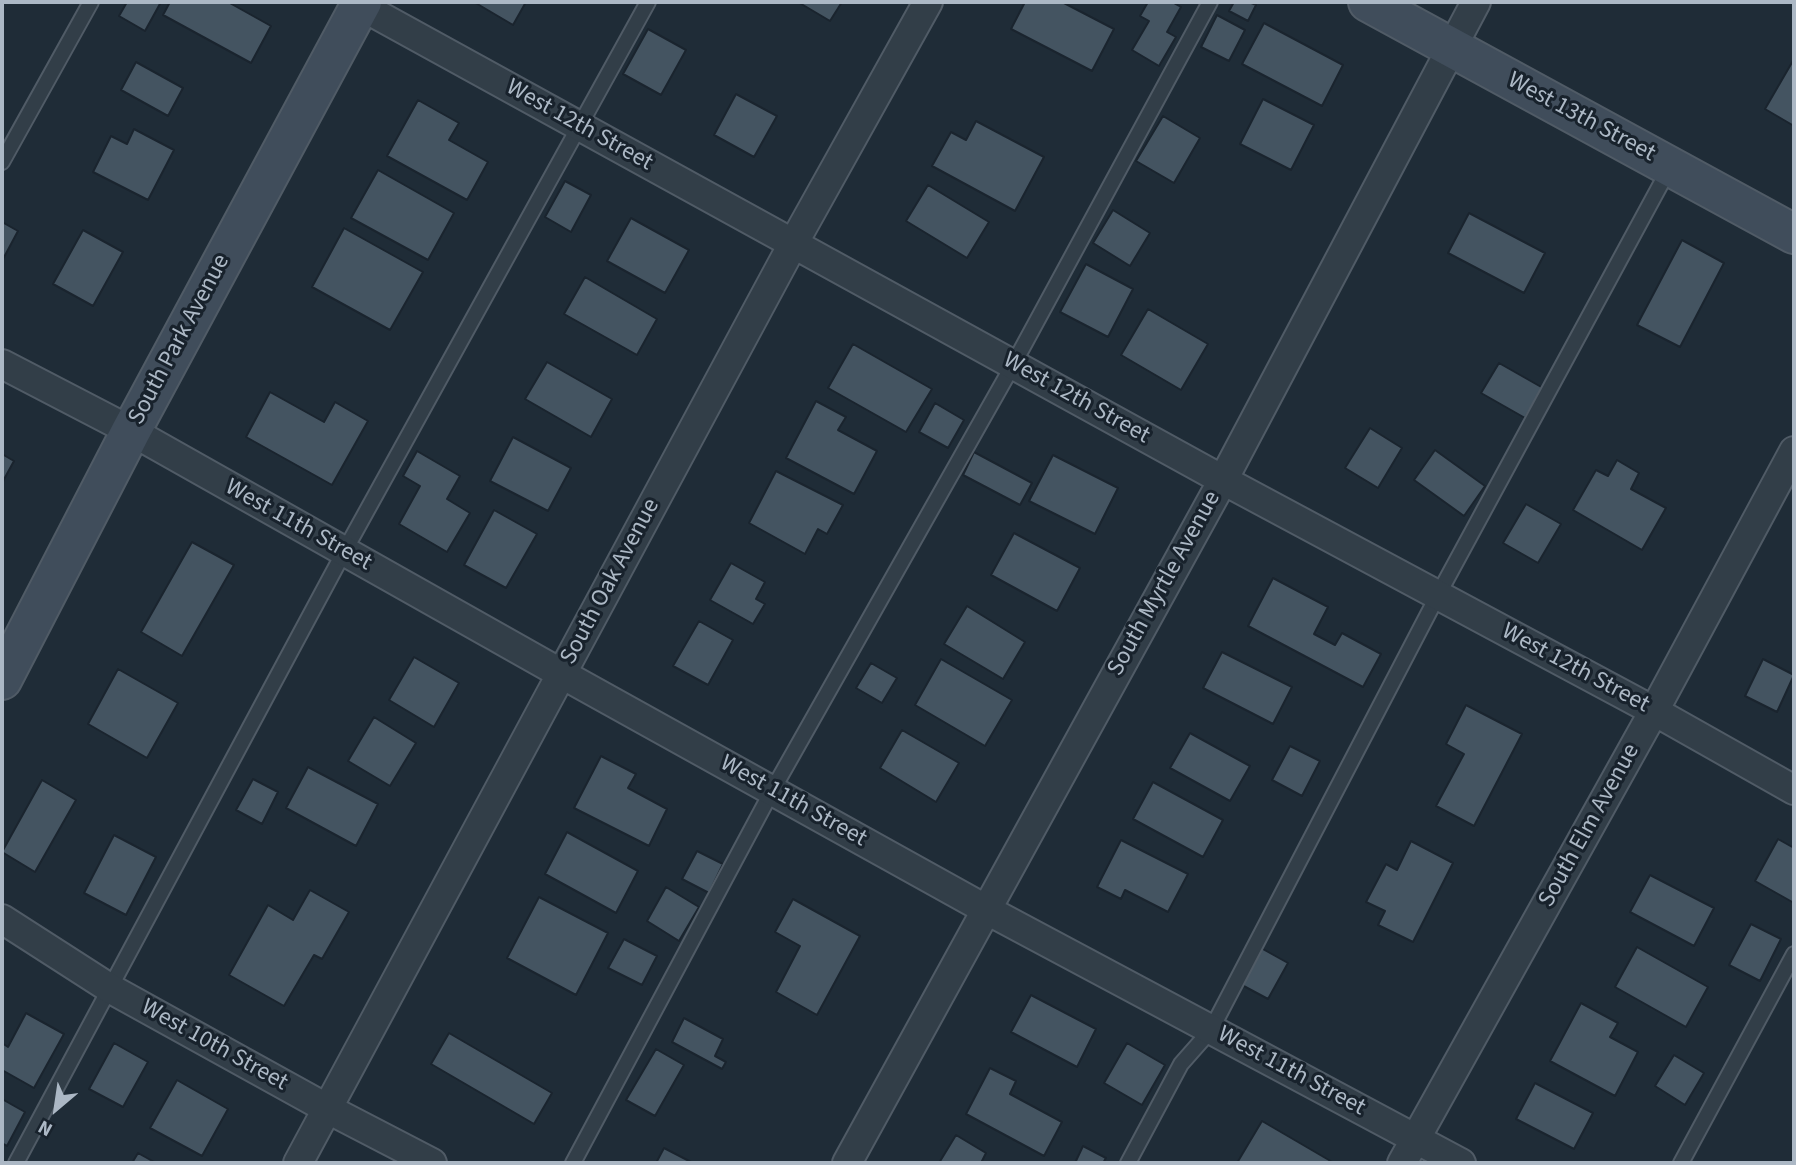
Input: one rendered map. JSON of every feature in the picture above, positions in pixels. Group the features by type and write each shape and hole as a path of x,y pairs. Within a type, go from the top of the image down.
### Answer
{"street":[{"name":"South Oak Avenue","path":"298,1163 793,244 928,2"},
{"name":"West 13th Street","path":"1368,2 1794,234"},
{"name":"South Myrtle Avenue","path":"847,1163 1223,480 1476,2"},
{"name":"West 12th Street","path":"359,3 1013,365 1654,711 1794,790"},
{"name":"South Park Avenue","path":"2,680 359,3"},
{"name":"West 11th Street","path":"2,364 131,431 987,910 1461,1163"},
{"name":"South Elm Avenue","path":"1402,1163 1654,711 1794,451"},
{"name":"West 10th Street","path":"2,919 111,989 432,1163"}],"lane":[{"path":"2,162 91,2"},
{"path":"16,1163 344,552 648,2"},
{"path":"573,1163 772,791 1013,365 1210,2"},
{"path":"1128,1163 1181,1064 1211,1030 1438,595 1670,166"},
{"path":"1681,1163 1794,954"}],"building":[{"path":"127,2 161,2 145,31 119,16"},
{"path":"170,2 228,2 271,26 251,63 163,15"},
{"path":"474,2 526,2 513,25"},
{"path":"798,2 842,2 830,21"},
{"path":"1025,2 1062,2 1114,29 1092,71 1011,29"},
{"path":"1148,2 1172,2 1181,7 1167,32 1176,37 1159,66 1132,50 1149,21 1140,16"},
{"path":"1234,2 1256,5 1248,21 1229,11"},
{"path":"1217,15 1245,30 1229,61 1201,47"},
{"path":"1264,23 1343,65 1322,106 1242,64"},
{"path":"648,29 686,50 661,95 623,74"},
{"path":"1794,59 1794,126 1765,109"},
{"path":"136,62 183,88 168,116 121,90"},
{"path":"736,94 777,116 754,157 714,135"},
{"path":"1263,99 1314,125 1291,170 1240,144"},
{"path":"418,100 459,123 449,140 488,162 467,200 387,156"},
{"path":"1163,116 1200,138 1174,183 1136,161"},
{"path":"976,121 1044,157 1015,211 932,166 951,132 966,140"},
{"path":"134,129 174,150 148,200 93,172 111,136 127,144"},
{"path":"378,170 454,213 428,260 351,218"},
{"path":"565,181 591,195 571,232 545,217"},
{"path":"928,185 989,222 967,258 906,221"},
{"path":"1113,210 1150,233 1130,266 1093,243"},
{"path":"1469,213 1545,253 1524,293 1448,253"},
{"path":"631,218 689,250 665,293 607,261"},
{"path":"2,222 18,231 2,261"},
{"path":"344,228 423,272 390,330 312,287"},
{"path":"83,230 123,252 93,306 53,284"},
{"path":"1682,240 1724,263 1680,347 1637,325"},
{"path":"1086,264 1133,289 1108,337 1060,312"},
{"path":"585,277 657,319 637,355 564,314"},
{"path":"1148,309 1208,344 1181,390 1121,355"},
{"path":"853,344 932,389 906,432 828,388"},
{"path":"547,362 612,399 591,437 525,399"},
{"path":"1499,363 1543,388 1525,418 1481,393"},
{"path":"270,392 324,422 335,402 368,421 332,485 246,437"},
{"path":"816,401 846,417 838,430 877,451 854,494 786,458"},
{"path":"935,403 964,420 948,448 919,432"},
{"path":"1370,428 1402,448 1378,488 1345,468"},
{"path":"513,437 571,468 548,511 490,481"},
{"path":"1435,450 1485,486 1464,516 1414,480"},
{"path":"417,451 460,476 447,499 470,513 447,552 399,524 420,486 403,476"},
{"path":"974,452 1032,483 1020,505 963,475"},
{"path":"2,454 14,461 2,483"},
{"path":"1053,455 1118,488 1095,534 1029,501"},
{"path":"1617,460 1639,473 1631,489 1666,508 1642,550 1573,510 1596,470 1608,476"},
{"path":"776,471 843,505 827,534 818,529 805,554 749,523"},
{"path":"1526,504 1561,524 1538,563 1503,543"},
{"path":"494,510 537,534 506,588 464,565"},
{"path":"1014,533 1080,568 1057,611 991,575"},
{"path":"192,542 234,565 182,656 141,632"},
{"path":"731,563 765,582 756,599 765,604 753,624 710,600"},
{"path":"1273,578 1328,607 1314,634 1335,645 1342,633 1381,654 1363,687 1248,626"},
{"path":"967,606 1025,642 1003,679 944,644"},
{"path":"699,621 733,640 708,685 673,666"},
{"path":"1222,652 1292,687 1273,724 1203,688"},
{"path":"414,657 459,683 434,727 389,700"},
{"path":"941,659 1012,700 985,746 915,705"},
{"path":"1763,659 1794,675 1777,712 1745,696"},
{"path":"871,663 897,678 882,703 856,688"},
{"path":"118,669 178,703 147,758 88,724"},
{"path":"1466,705 1522,734 1474,826 1436,806 1464,754 1446,744"},
{"path":"374,717 416,743 390,786 348,761"},
{"path":"902,730 959,763 936,802 880,768"},
{"path":"1190,733 1250,766 1230,801 1170,768"},
{"path":"1290,746 1320,761 1302,796 1272,780"},
{"path":"601,756 636,774 628,788 667,809 649,846 574,808"},
{"path":"308,767 378,804 356,846 286,808"},
{"path":"253,779 278,792 262,824 236,810"},
{"path":"42,780 76,800 35,872 2,852"},
{"path":"1153,782 1223,820 1203,857 1133,819"},
{"path":"567,832 638,871 616,913 545,874"},
{"path":"114,835 156,857 126,915 84,893"},
{"path":"1778,839 1794,848 1794,903 1755,881"},
{"path":"1121,840 1188,874 1168,912 1125,890 1121,899 1097,887"},
{"path":"1411,841 1453,863 1413,942 1378,925 1385,911 1366,902 1386,864 1397,870"},
{"path":"697,851 723,864 709,893 682,879"},
{"path":"1650,875 1714,908 1694,946 1630,912"},
{"path":"666,887 699,907 679,941 647,921"},
{"path":"310,890 349,912 322,959 314,955 284,1006 229,975 268,905 293,920"},
{"path":"539,897 608,933 576,995 507,958"},
{"path":"793,899 860,936 817,1015 776,992 800,946 775,932"},
{"path":"1751,924 1781,939 1760,981 1729,965"},
{"path":"624,939 657,956 642,985 608,968"},
{"path":"1637,947 1708,987 1686,1027 1615,987"},
{"path":"1261,948 1288,963 1268,999 1240,984"},
{"path":"1031,995 1096,1029 1077,1067 1011,1032"},
{"path":"1581,1003 1618,1023 1610,1037 1638,1052 1615,1096 1550,1061"},
{"path":"26,1013 64,1034 34,1088 2,1070 2,1043 8,1047"},
{"path":"684,1018 723,1039 715,1056 726,1062 722,1069 672,1042"},
{"path":"449,1033 552,1093 534,1124 431,1064"},
{"path":"114,1043 148,1062 123,1107 89,1089"},
{"path":"1127,1043 1165,1065 1142,1105 1104,1083"},
{"path":"656,1049 684,1065 655,1116 626,1100"},
{"path":"1674,1055 1704,1073 1685,1105 1655,1086"},
{"path":"990,1068 1016,1081 1010,1094 1062,1122 1044,1156 966,1114"},
{"path":"177,1080 228,1109 202,1156 150,1128"},
{"path":"1535,1083 1593,1113 1574,1149 1516,1119"},
{"path":"2,1099 25,1112 7,1146 2,1143"},
{"path":"1262,1121 1334,1163 1237,1163"},
{"path":"956,1135 986,1153 981,1163 939,1163"},
{"path":"1083,1146 1106,1158 1103,1163 1075,1163"},
{"path":"664,1148 693,1163 656,1163"},
{"path":"138,1153 156,1163 132,1163"}]}
